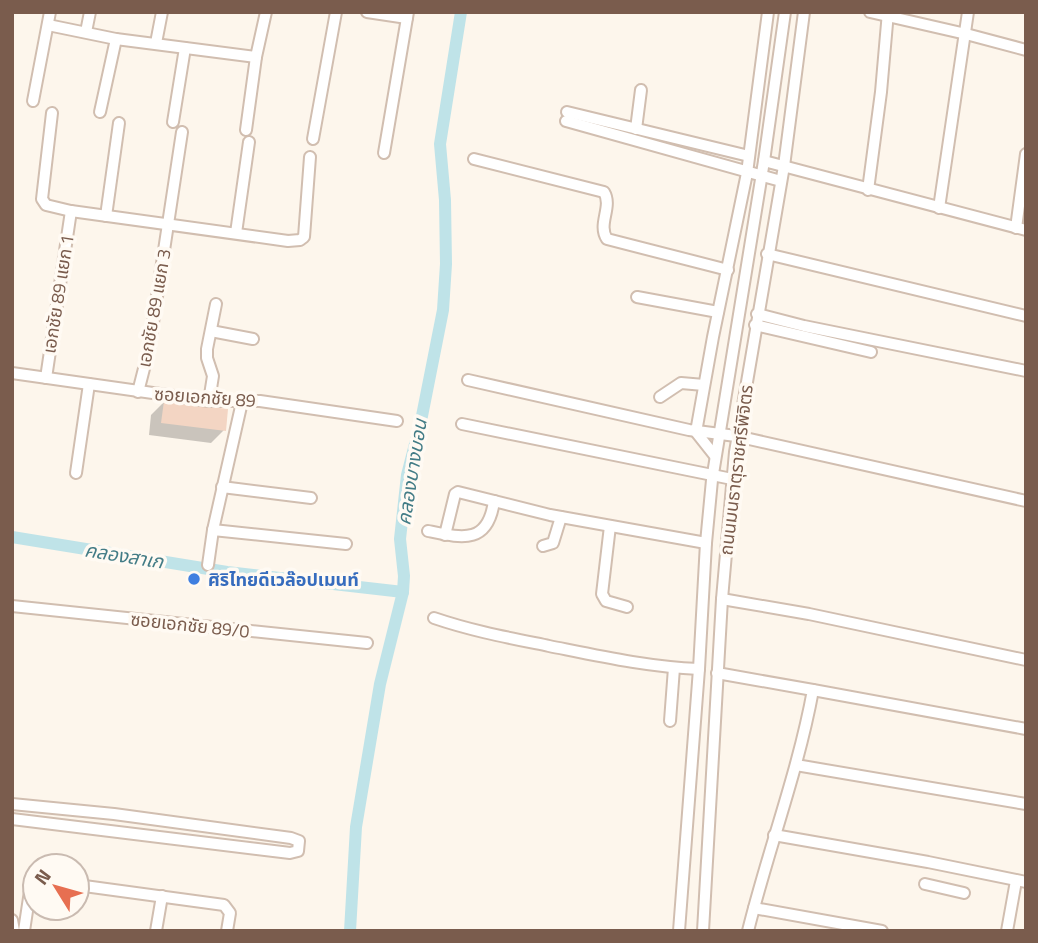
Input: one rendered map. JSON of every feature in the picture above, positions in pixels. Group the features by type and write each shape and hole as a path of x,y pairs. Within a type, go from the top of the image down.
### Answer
{"street":[{"path":"33,101 50,12"},
{"path":"86,32 90,12"},
{"path":"156,43 162,12"},
{"path":"246,130 256,57 266,12"},
{"path":"313,139 336,12"},
{"path":"367,12 407,15 384,153"},
{"path":"696,432 747,173 768,12"},
{"name":"ถนนมนธาตุราชศรีพิจิตร","path":"679,931 712,476 762,176 785,12"},
{"name":"ถนนมนธาตุราชศรีพิจิตร","path":"703,931 722,598 736,436 784,166 804,12"},
{"path":"870,12 888,14 1026,50"},
{"path":"939,208 968,12"},
{"path":"868,190 888,14"},
{"path":"48,26 256,57"},
{"path":"100,112 116,38"},
{"path":"173,122 185,48"},
{"path":"636,129 641,90"},
{"path":"52,113 41,198 46,205 71,211 288,241 303,239 310,157"},
{"path":"749,156 636,129 566,116 747,173 781,181"},
{"path":"106,216 119,123"},
{"name":"เอกชัย 89 แยก 3","path":"138,392 149,349 182,132"},
{"path":"236,233 249,142"},
{"path":"764,161 1021,229 1026,154"},
{"path":"474,159 604,192 608,200 603,227 607,239 728,270"},
{"name":"เอกชัย 89 แยก 1","path":"46,377 71,211"},
{"path":"767,254 1026,316"},
{"path":"637,297 718,312"},
{"path":"209,401 213,376 206,358 216,304"},
{"path":"756,320 872,352"},
{"path":"756,320 804,326 1026,371"},
{"path":"211,331 253,339"},
{"name":"ซอยเอกชัย 89","path":"12,373 209,401 260,401 397,421"},
{"path":"468,380 696,432 736,436 1026,501"},
{"path":"660,397 681,383 704,385"},
{"path":"76,473 89,384"},
{"path":"208,565 213,530 242,402"},
{"path":"462,424 732,479"},
{"name":"ถนนมนธาตุราชศรีพิจิตร","path":"696,432 715,456"},
{"path":"222,487 311,498"},
{"path":"445,534 456,493 610,526 706,538 727,534"},
{"path":"428,531 473,537 492,517 494,501"},
{"path":"543,546 553,543 561,517"},
{"path":"610,526 602,594 606,601 627,607"},
{"path":"213,530 346,544"},
{"path":"722,598 1026,660"},
{"name":"ซอยเอกชัย 89/0","path":"12,606 368,643"},
{"path":"434,618 478,633 652,666 699,669"},
{"path":"670,721 674,668"},
{"path":"717,673 1026,729"},
{"path":"748,931 796,765 813,690"},
{"path":"796,765 1026,804"},
{"path":"12,804 114,814 291,838 300,844 298,851 290,853 12,819"},
{"path":"774,835 1021,882 1007,931"},
{"path":"944,888 948,866"},
{"path":"925,884 964,892"},
{"path":"91,887 227,907 230,913 227,931"},
{"path":"156,931 162,896"},
{"path":"754,908 882,931"},
{"path":"12,920 14,931"}],"building":[{"path":"164,401 228,409 226,431 161,423"}],"waterway":[{"name":"คลองบางบอน","path":"350,931 356,827 380,684 403,592 400,539 407,475 421,421 443,310 446,264 445,200 440,144 461,12"},
{"name":"คลองสาเก","path":"12,537 227,572 403,592"}],"place":[{"name":"ศิริไทยดีเวล๊อปเมนท์","path":"194,579"}]}
